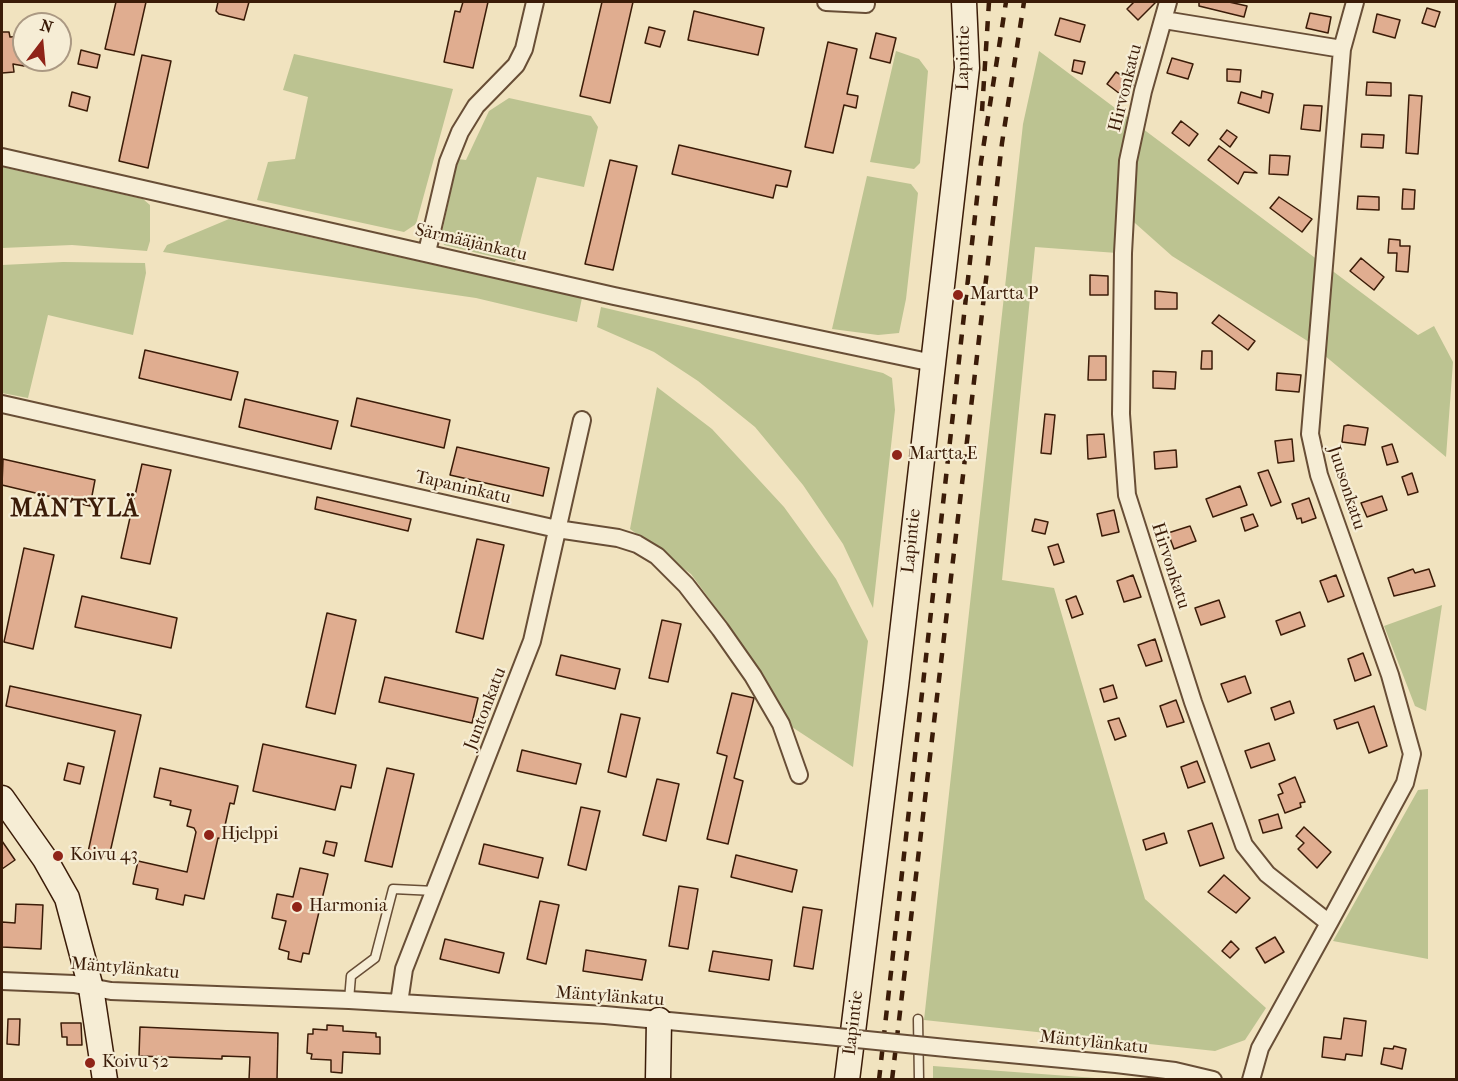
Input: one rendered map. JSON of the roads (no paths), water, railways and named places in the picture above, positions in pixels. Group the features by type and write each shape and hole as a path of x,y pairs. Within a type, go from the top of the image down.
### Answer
{"main road":[{"name":"Lapintie","path":"847,1080 967,68 964,2"},
{"path":"2,798 45,859 67,898 91,988 105,1080"},
{"path":"658,1080 659,1020"}],"street":[{"path":"426,252 448,162 460,132 476,106 516,65 524,49 535,2"},
{"path":"826,2 866,4"},
{"name":"Hirvonkatu","path":"1168,2 1143,91 1128,161 1121,414 1127,495 1193,702 1244,845 1267,874 1329,923"},
{"name":"Juusonkatu","path":"1329,923 1405,783 1412,754 1390,675 1319,475 1310,434 1342,49 1355,2"},
{"path":"1164,20 1342,49"},
{"name":"Särmääjänkatu","path":"2,157 606,294 933,363"},
{"name":"Tapaninkatu","path":"2,404 557,529 618,538 637,544 657,556 686,585 753,676 781,724 799,775"},
{"name":"Juntonkatu","path":"399,1003 404,969 528,655 582,420"},
{"path":"1251,1080 1260,1048 1329,923"},
{"name":"Mäntylänkatu","path":"2,981 74,984 111,991 349,1000 659,1020 1116,1064 1175,1071 1213,1080"}],"lane":[{"path":"349,1000 351,976 375,958 393,889 435,891"},
{"path":"918,1019 919,1080"}],"railway":[{"path":"982,111 989,2"},
{"path":"879,1080 981,162 1006,2"},
{"path":"892,1080 1002,143 1024,2"}],"place":[{"name":"Martta P","path":"958,295"},
{"name":"Martta E","path":"897,455"},
{"name":"Hjelppi","path":"209,835"},
{"name":"Koivu 43","path":"58,856"},
{"name":"Harmonia","path":"297,907"},
{"name":"Koivu 52","path":"90,1063"}],"district":[{"name":"MÄNTYLÄ","path":"75,510"}]}
